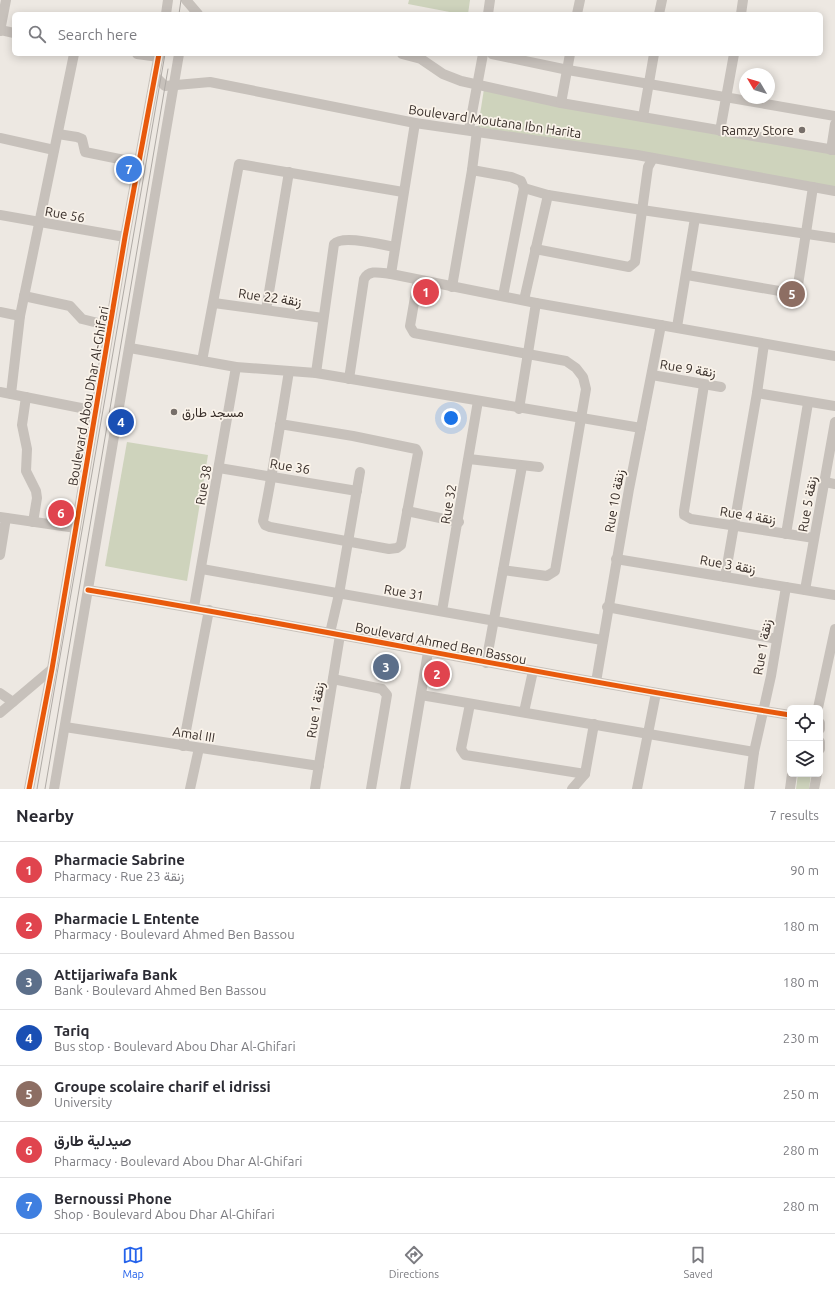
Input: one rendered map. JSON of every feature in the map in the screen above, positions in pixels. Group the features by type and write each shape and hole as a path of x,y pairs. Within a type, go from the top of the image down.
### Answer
{"street":[{"path":"6,0 0,30 12,32"},
{"path":"166,12 168,0"},
{"path":"184,12 186,0"},
{"path":"186,0 196,12"},
{"path":"488,12 490,0"},
{"path":"577,12 580,0"},
{"path":"659,12 662,0"},
{"path":"741,12 744,0"},
{"path":"11,394 20,316 74,56"},
{"name":"Boulevard Abou Dhar Al-Ghifari","path":"29,789 52,669 125,237 159,56"},
{"path":"54,789 175,86 179,56"},
{"name":"Boulevard Moutana Ibn Harita","path":"408,56 421,60 453,78 561,103 833,150"},
{"path":"452,287 472,170 476,84 483,56"},
{"path":"502,56 568,70 835,116"},
{"path":"561,103 570,56"},
{"path":"643,116 654,56"},
{"path":"720,131 734,56"},
{"name":"Boulevard Moutana Ibn Harita","path":"155,76 165,86 210,82 415,123 473,130 653,158 835,191"},
{"path":"391,274 415,123"},
{"path":"833,150 835,124"},
{"path":"58,134 82,139 85,152 139,163"},
{"path":"0,138 54,150"},
{"path":"535,249 629,267 635,262 648,168 653,158"},
{"path":"202,361 239,164 403,192"},
{"path":"472,170 512,177 521,181 524,188 503,296"},
{"path":"266,310 289,172"},
{"path":"687,275 791,293 794,292 798,285 813,187"},
{"path":"524,188 548,195 835,238"},
{"path":"524,300 548,195"},
{"name":"Rue 56","path":"0,215 125,237"},
{"path":"677,327 687,275 695,218"},
{"path":"316,372 334,244 341,240 349,239 395,247"},
{"path":"349,379 364,279 369,273 391,274 536,303 835,356"},
{"path":"418,280 410,326 414,333 566,361 576,368 583,377 586,390 582,419 555,571 547,576 503,570"},
{"path":"24,296 70,306 82,319 110,326"},
{"name":"Rue 22 زنقة","path":"214,303 323,318"},
{"path":"520,409 536,303"},
{"path":"0,312 20,316"},
{"name":"Rue 10 زنقة","path":"596,682 607,607 661,325"},
{"path":"725,577 735,526 764,344"},
{"path":"130,348 236,367 316,372 520,409 641,428"},
{"name":"Rue 38","path":"194,607 202,569 236,367"},
{"path":"280,424 353,436 416,449 418,453 401,545 396,548 389,549 265,525 263,521 272,477 280,424 289,371"},
{"name":"Rue 9 زنقة","path":"652,375 721,387"},
{"name":"Rue 4 زنقة","path":"704,385 684,511 687,518 814,538"},
{"path":"0,392 96,411"},
{"path":"757,393 808,403 835,406"},
{"path":"26,397 22,425 27,449 26,472 36,491 37,498 33,522"},
{"name":"Rue 32","path":"442,611 459,522 478,401"},
{"path":"786,534 808,403"},
{"name":"Rue 5 زنقة","path":"805,590 835,422"},
{"path":"469,459 539,467"},
{"path":"486,663 522,466"},
{"name":"Rue 36","path":"219,468 357,491"},
{"path":"330,633 339,594 360,472"},
{"path":"825,482 835,484"},
{"path":"407,511 459,522"},
{"path":"0,555 3,518 76,528"},
{"name":"Rue 3 زنقة","path":"616,558 835,595"},
{"name":"Rue 31","path":"202,569 339,594 493,619 602,640"},
{"name":"Rue 1 زنقة","path":"749,789 754,752 786,587"},
{"name":"Boulevard Ahmed Ben Bassou","path":"88,590 194,607 486,663 787,715"},
{"path":"607,607 777,639"},
{"path":"183,746 209,610"},
{"path":"819,705 832,658 835,629"},
{"name":"Rue 1 زنقة","path":"315,789 340,635"},
{"path":"404,789 428,652"},
{"path":"0,713 52,669"},
{"path":"524,712 533,671"},
{"path":"333,679 382,689 387,695 370,789"},
{"path":"0,693 13,702"},
{"path":"640,787 656,693"},
{"path":"421,695 754,752"},
{"path":"470,704 461,749 465,755 585,774"},
{"path":"572,789 585,774 594,724"},
{"name":"Amal III","path":"65,727 319,766"},
{"path":"190,789 199,748"},
{"path":"790,789 792,777"},
{"path":"814,789 816,777"}],"green space":[{"path":"409,0 470,0 468,12 450,12 408,4"},
{"path":"484,89 835,150 835,190 478,127"},
{"path":"127,442 208,455 187,581 105,566"},
{"path":"798,777 811,777 809,789 796,789"}],"tram line":[{"path":"179,12 181,0"},
{"path":"37,789 165,56"},
{"path":"45,789 168,69"}],"cycle path":[{"path":"29,789 52,669 125,237 159,56"},
{"path":"88,590 702,701 787,715"}],"place":[{"name":"Ramzy Store","path":"802,130"},
{"name":"Bernoussi Phone","path":"129,169"},
{"name":"Pharmacie Sabrine","path":"426,292"},
{"name":"Groupe scolaire charif el idrissi","path":"792,294"},
{"name":"مسجد طارق","path":"174,412"},
{"name":"Tariq","path":"121,422"},
{"name":"صيدلية طارق","path":"61,513"},
{"name":"Attijariwafa Bank","path":"386,667"},
{"name":"Pharmacie L Entente","path":"437,674"}]}
